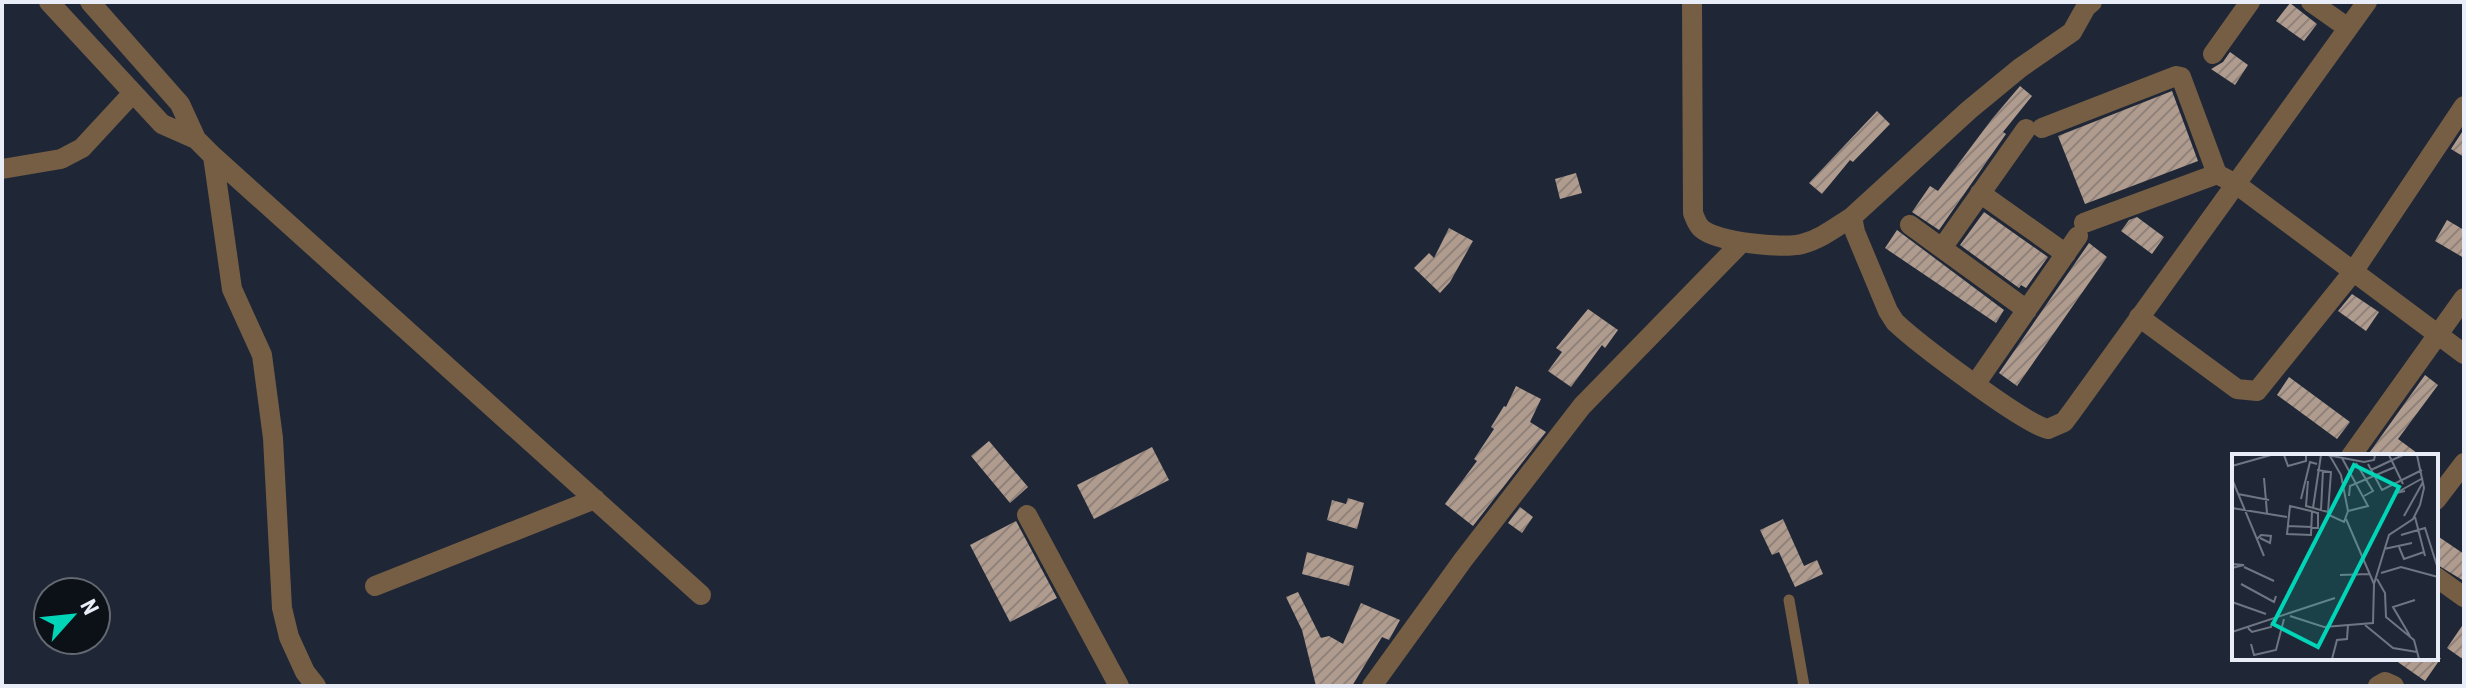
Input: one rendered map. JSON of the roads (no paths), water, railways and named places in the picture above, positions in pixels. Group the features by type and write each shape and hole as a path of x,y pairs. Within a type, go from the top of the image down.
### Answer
{"street":[{"path":"49,2 162,124 196,139"},
{"path":"90,2 180,104 196,139 213,156 701,595"},
{"path":"1692,2 1693,213 1696,222 1706,232 1783,246 1812,241 1852,217 1969,110 2020,68 2072,32 2092,2"},
{"path":"2213,54 2250,2"},
{"path":"2311,2 2348,28"},
{"path":"1852,217 1855,232 1895,322 2033,423 2048,429 2054,427 2064,422 2073,410 2367,2"},
{"path":"1942,248 1980,193 2034,128 2176,76 2181,77 2217,174 2236,184 2464,354"},
{"path":"2,169 61,159 82,148 132,94"},
{"path":"2139,317 2237,389 2257,391 2353,272 2464,106"},
{"path":"213,156 232,289 262,355 273,438 282,608 289,637 305,672 316,686"},
{"path":"1976,383 2081,230 2217,174"},
{"path":"1980,193 2066,254"},
{"path":"1910,225 2027,310"},
{"path":"1372,686 1463,560 1582,406 1748,242"},
{"path":"2352,454 2464,298"},
{"path":"2438,497 2464,463"},
{"path":"375,586 595,499"},
{"path":"1027,515 1119,686"},
{"path":"2438,578 2464,597"},
{"path":"2378,686 2385,682 2394,686"}],"lane":[{"path":"1789,600 1804,686"}]}
